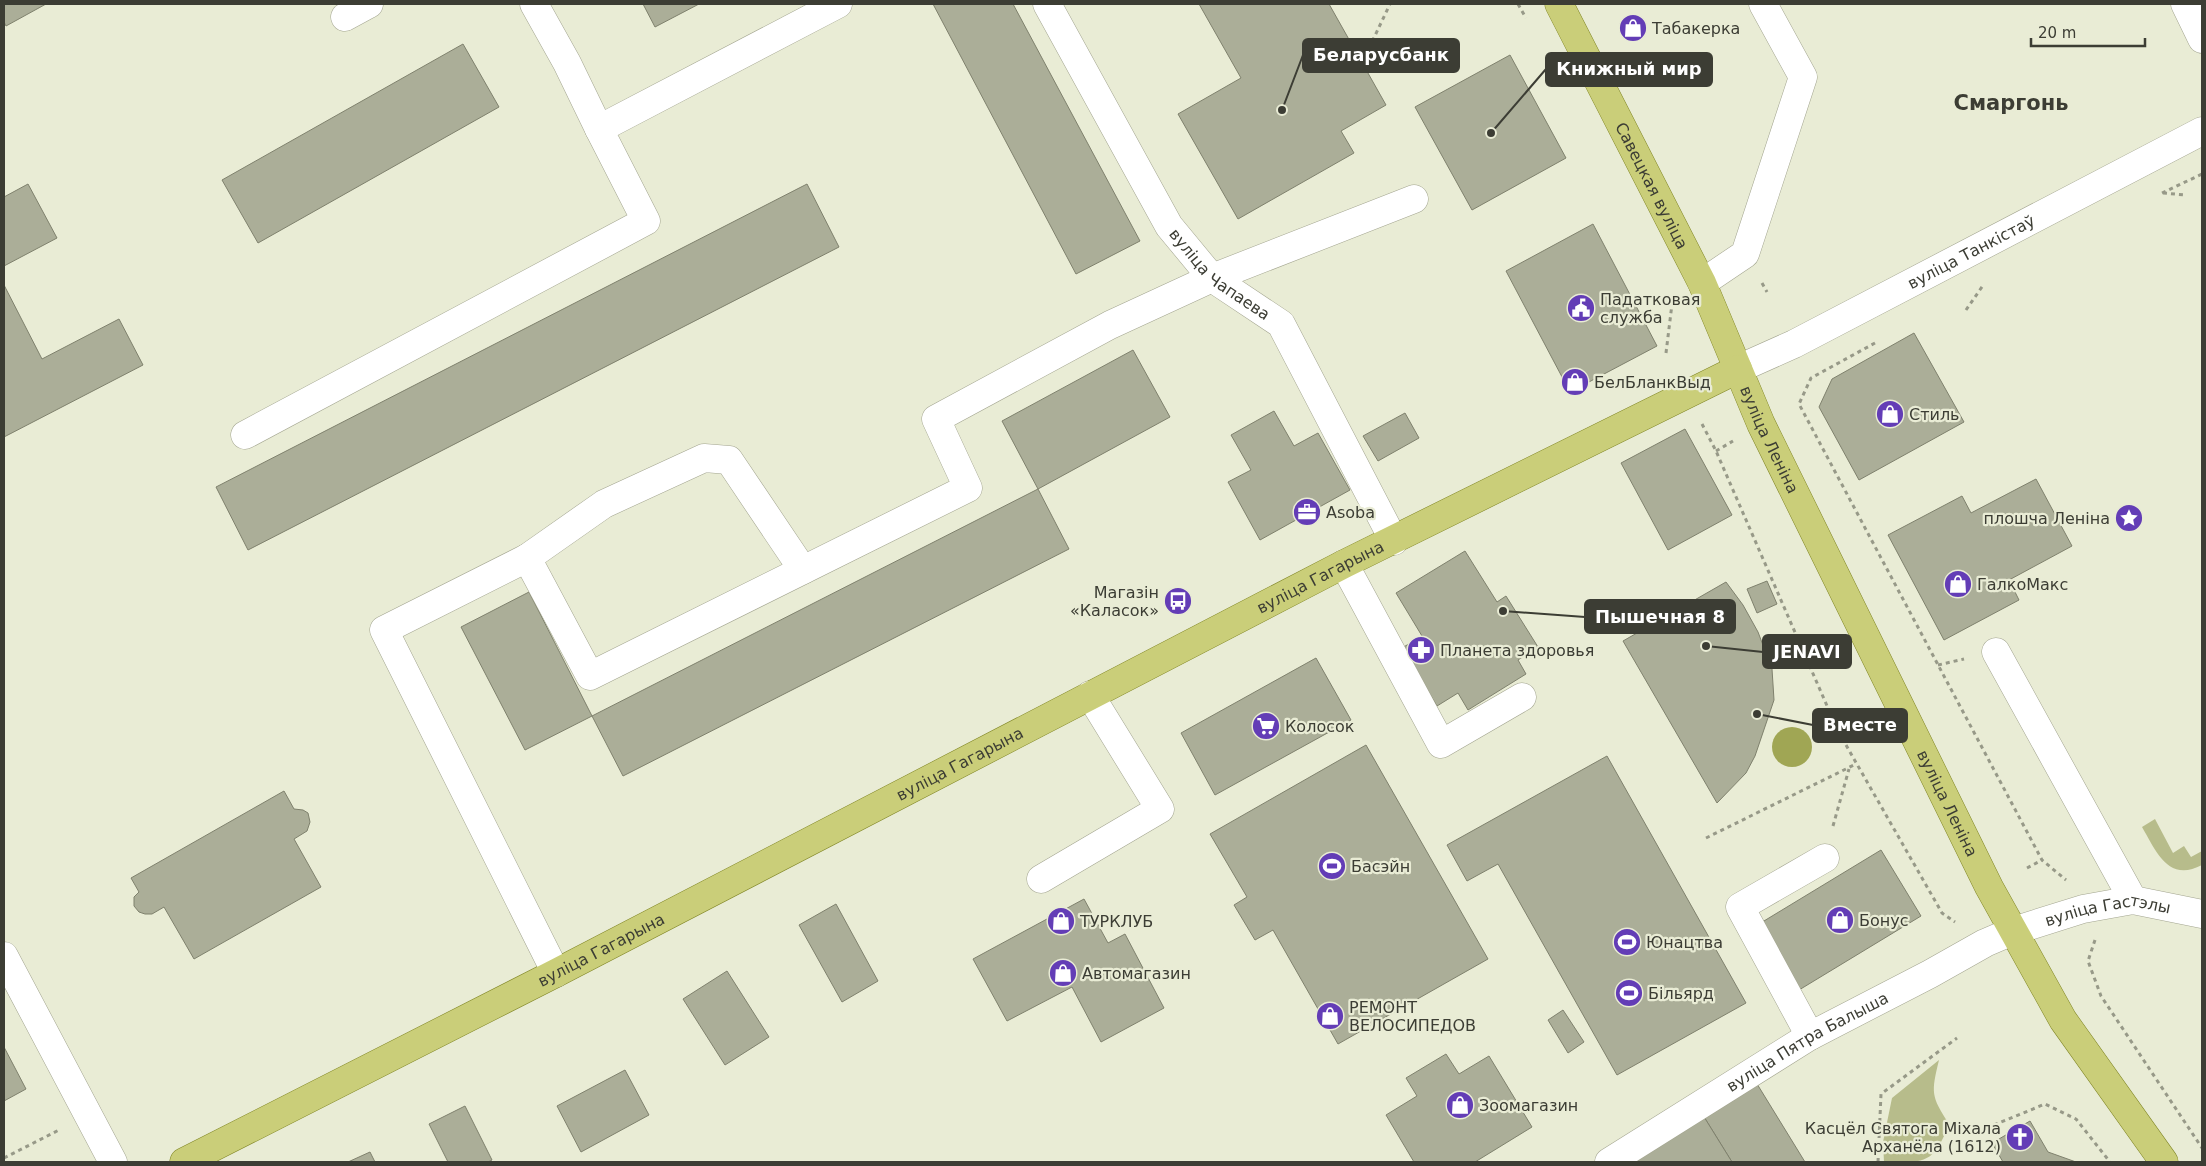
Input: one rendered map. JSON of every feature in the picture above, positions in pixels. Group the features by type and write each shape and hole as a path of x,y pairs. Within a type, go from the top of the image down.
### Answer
{"main road":[{"name":"Савецкая вуліца","path":"1559,4 1702,283 1738,369"},
{"name":"вуліца Гагарына","path":"184,1162 556,973 1344,564 1394,541 1738,369"},
{"name":"вуліца Леніна","path":"1738,369 1761,424 1989,887 2063,1020 2164,1162"}],"street":[{"path":"344,17 369,4"},
{"path":"245,435 646,221 567,63 534,4"},
{"path":"599,129 838,4"},
{"name":"вуліца Чапаева","path":"1047,4 1168,226 1212,278 1281,324 1394,541"},
{"path":"1702,283 1745,254 1803,77 1763,4"},
{"path":"2185,4 2202,39"},
{"name":"вуліца Танкістаў","path":"1738,369 1803,339 2202,131"},
{"path":"527,558 590,676 968,488 936,419 1110,325 1212,278 1414,199"},
{"path":"556,973 384,630 527,558 604,504 704,458 729,460 803,570"},
{"path":"1344,564 1441,744 1522,697"},
{"path":"1996,652 2133,900"},
{"path":"1041,879 1160,808 1090,695"},
{"path":"1810,1036 1740,907 1825,858"},
{"name":"вуліца Гастэлы","path":"2014,931 2083,909 2133,900 2202,914"},
{"name":"вуліца Пятра Балыша","path":"1609,1162 1810,1036 1930,974 1985,943 2014,931"},
{"path":"4,956 113,1162"}],"path":[{"path":"1362,63 1390,4"},
{"path":"1518,4 1527,21"},
{"path":"2154,197 2202,174"},
{"path":"2163,193 2186,195"},
{"path":"1966,310 1986,282 1978,286"},
{"path":"1666,353 1673,300"},
{"path":"1880,340 1811,378 1800,404 2042,860 2071,884"},
{"path":"1702,424 1716,451 1838,731 1942,913 1985,943"},
{"path":"1716,451 1734,441"},
{"path":"1706,838 1856,764"},
{"path":"1825,858 1849,769"},
{"path":"2027,868 2042,860"},
{"path":"2097,935 2088,961 2101,996 2202,1148"},
{"path":"1878,1162 1881,1094 1957,1038"},
{"path":"1994,1125 2045,1104 2076,1120 2110,1162"},
{"path":"4,1158 88,1115"}],"shaded area":[{"path":"1796,727 1803,730 1809,736 1812,747 1811,755 1803,764 1796,767 1788,767 1781,764 1773,755 1772,743 1775,736 1784,728"},
{"path":"2155,819 2173,853 2184,846 2191,857 2202,851 2202,865 2190,870 2180,870 2164,862 2152,846 2142,827"},
{"path":"1939,1060 1934,1094 1949,1124 1938,1147 1932,1154 1919,1161 1884,1162 1883,1142 1892,1098"}],"building":[{"path":"4,4 46,4 6,26 4,22"},
{"path":"643,4 699,4 655,27"},
{"path":"933,4 1013,4 1140,241 1076,274"},
{"path":"1199,4 1329,4 1386,105 1341,131 1354,153 1238,219 1178,114 1241,78"},
{"path":"463,44 499,107 258,243 222,180"},
{"path":"1510,55 1566,158 1472,210 1415,107"},
{"path":"28,184 57,238 4,266 4,197"},
{"path":"807,184 839,247 248,550 216,487"},
{"name":"Падатковая служба","path":"1593,224 1657,346 1570,392 1506,271"},
{"path":"4,285 42,359 119,319 143,365 4,437"},
{"path":"1914,333 1964,422 1859,480 1819,407 1832,379"},
{"path":"1133,350 1170,417 1038,489 1002,421"},
{"path":"1274,411 1294,446 1318,433 1350,490 1260,540 1228,482 1251,470 1231,435"},
{"path":"1405,413 1419,438 1378,461 1363,436"},
{"path":"1685,429 1732,515 1668,550 1621,463"},
{"path":"2036,479 2072,546 2009,580 2019,600 1944,640 1888,535 1962,496 1971,513"},
{"path":"1038,489 1069,549 623,776 592,716"},
{"path":"1465,551 1497,602 1506,596 1538,647 1518,660 1526,674 1468,710 1458,693 1437,706 1402,648 1422,636 1396,593"},
{"path":"1767,581 1777,604 1757,613 1747,589"},
{"path":"1726,582 1743,605 1758,632 1772,669 1774,700 1755,756 1746,773 1717,803 1623,641"},
{"path":"529,592 592,716 525,750 461,627"},
{"name":"Колосок","path":"1316,658 1351,720 1215,795 1181,733"},
{"name":"Басэйн","path":"1366,745 1488,959 1338,1044 1273,930 1255,940 1234,905 1247,897 1210,834"},
{"name":"Юнацтва","path":"1607,756 1746,1003 1617,1075 1498,864 1467,881 1447,845"},
{"path":"284,791 294,809 303,810 308,813 310,822 307,831 294,839 321,887 194,959 164,907 152,914 145,914 139,912 134,906 134,897 139,892 131,878"},
{"name":"Бонус","path":"1881,850 1921,916 1799,990 1759,924"},
{"name":"Автомагазин","path":"1084,899 1108,943 1125,934 1164,1008 1101,1042 1072,987 1007,1021 973,959"},
{"path":"836,904 878,981 842,1002 799,925"},
{"path":"727,971 769,1037 725,1065 683,999"},
{"path":"1563,1010 1584,1042 1568,1053 1548,1020"},
{"path":"4,1047 26,1089 4,1101"},
{"name":"Зоомагазин","path":"1446,1054 1459,1074 1489,1056 1532,1127 1475,1162 1414,1162 1386,1115 1417,1096 1406,1078"},
{"path":"625,1070 649,1115 581,1152 557,1106"},
{"path":"1754,1079 1805,1162 1732,1162 1701,1112"},
{"path":"465,1106 492,1160 488,1162 448,1162 429,1124"},
{"path":"1701,1112 1732,1162 1617,1162"},
{"name":"Касцёл Святога Міхала Арханёла (1612)","path":"2030,1121 2048,1152 2076,1162 2003,1162 1992,1143"},
{"path":"370,1152 375,1162 348,1162"}],"place":[{"name":"Табакерка","path":"1633,28"},
{"name":"Беларусбанк","path":"1282,110"},
{"name":"Книжный мир","path":"1491,133"},
{"name":"Падатковая служба","path":"1581,308"},
{"name":"БелБланкВыд","path":"1575,382"},
{"name":"Стиль","path":"1890,414"},
{"name":"Asoba","path":"1307,512"},
{"name":"плошча Леніна","path":"2129,518"},
{"name":"ГалкоМакс","path":"1958,584"},
{"name":"Магазін «Каласок»","path":"1178,601"},
{"name":"Пышечная 8","path":"1503,611"},
{"name":"JENAVI","path":"1706,646"},
{"name":"Планета здоровья","path":"1421,650"},
{"name":"Вместе","path":"1757,714"},
{"name":"Колосок","path":"1266,726"},
{"name":"Басэйн","path":"1332,866"},
{"name":"Бонус","path":"1840,920"},
{"name":"ТУРКЛУБ","path":"1061,921"},
{"name":"Юнацтва","path":"1627,942"},
{"name":"Автомагазин","path":"1063,973"},
{"name":"Більярд","path":"1629,993"},
{"name":"РЕМОНТ ВЕЛОСИПЕДОВ","path":"1330,1016"},
{"name":"Зоомагазин","path":"1460,1105"},
{"name":"Касцёл Святога Міхала Арханёла (1612)","path":"2020,1137"}],"district":[{"name":"Смаргонь","path":"2011,103"}]}
